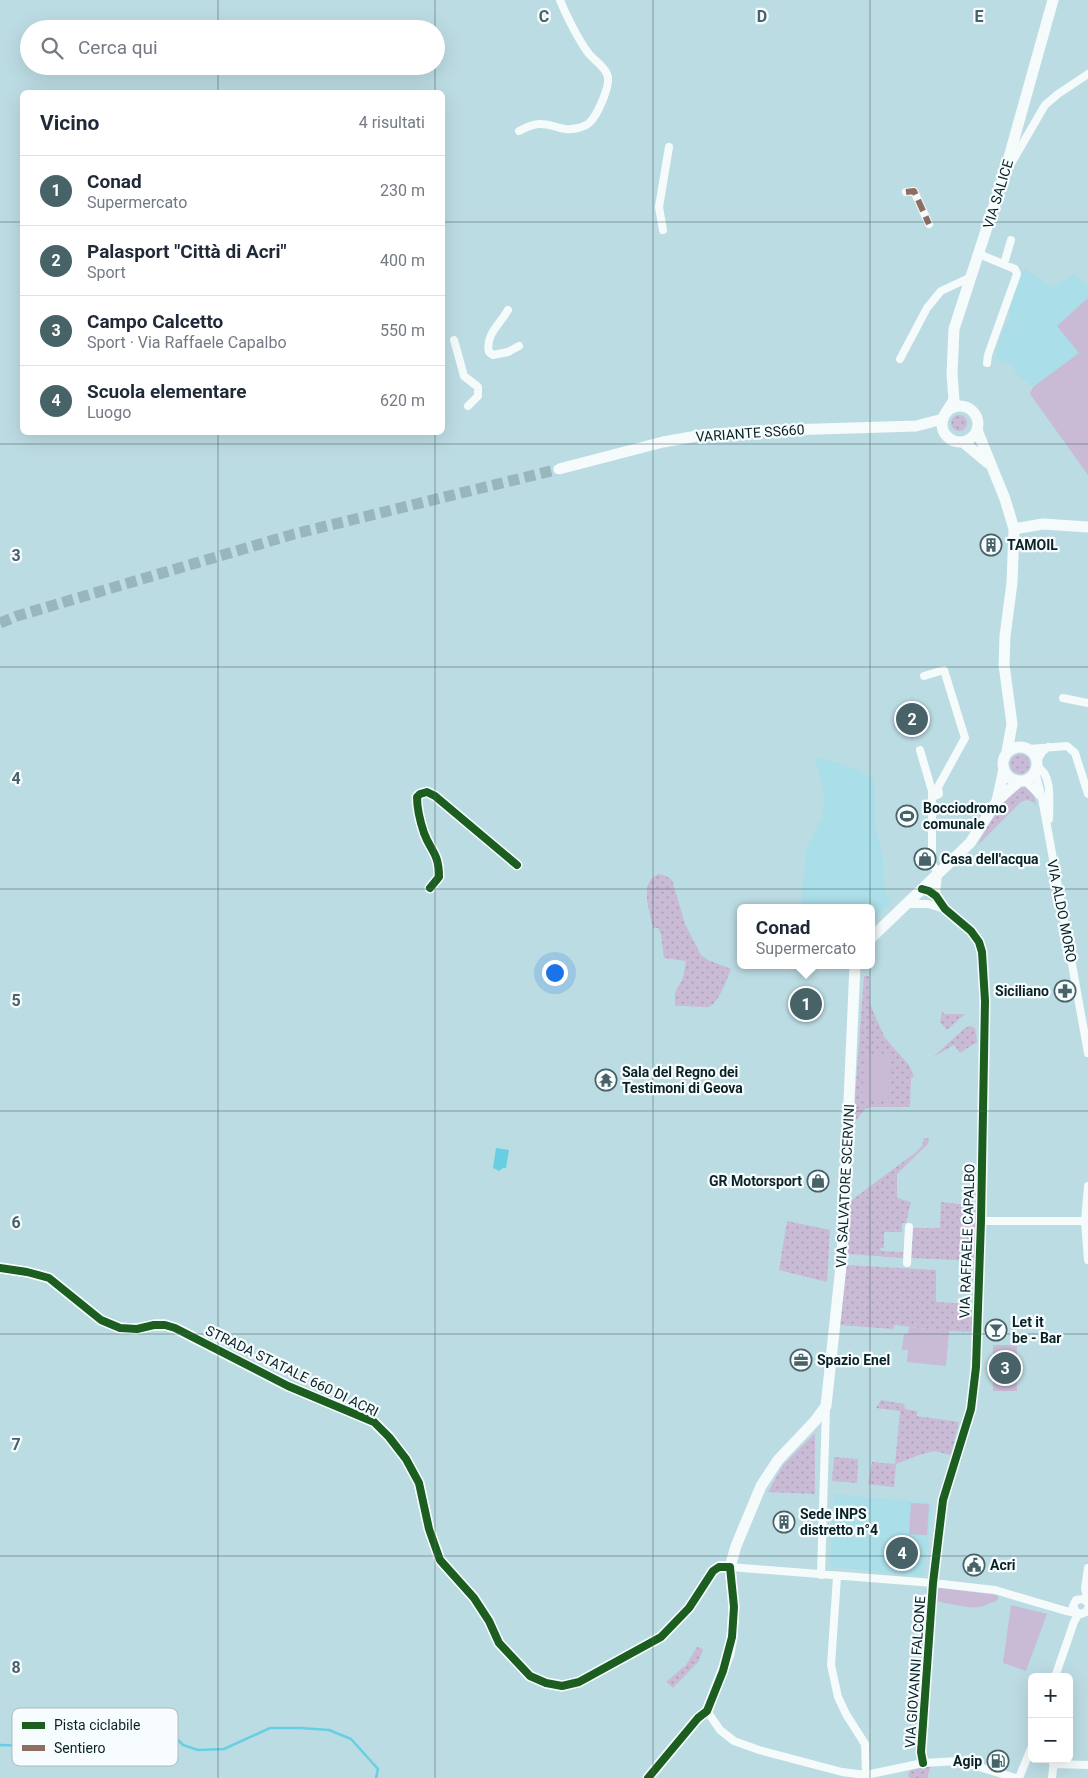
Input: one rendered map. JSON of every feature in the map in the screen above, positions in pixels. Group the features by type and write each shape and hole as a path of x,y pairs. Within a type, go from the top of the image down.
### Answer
{"main road":[{"name":"VIA SALICE","path":"954,388 952,374 954,329 1004,175 1053,0"},
{"path":"954,388 964,407 975,416 978,425 972,438 963,442 953,441 943,430 944,417 954,400 954,388"},
{"path":"944,417 954,408 964,407"},
{"name":"VARIANTE SS660","path":"559,469 654,444 703,435 756,431 916,426 944,417"},
{"path":"916,426 946,435"},
{"path":"977,430 1005,499 1014,529 1012,583 1005,636 1004,665 1012,724 1011,736 1003,760 1004,769 997,801"},
{"path":"963,442 982,456 993,469"},
{"path":"1014,529 1043,524 1088,527"},
{"path":"875,934 970,843 997,801 1036,766 1034,754 1027,748 1012,724"},
{"path":"1007,752 1015,747 1027,748"},
{"path":"1004,769 1010,778 1022,780"},
{"name":"VIA SALVATORE SCERVINI","path":"826,1406 842,1257 856,969"},
{"name":"STRADA STATALE 660 DI ACRI","path":"0,1268 28,1272 49,1278 101,1320 120,1328 137,1329 154,1325 165,1325 175,1328 288,1386 374,1422 389,1437 406,1459 419,1483 429,1529 440,1560 474,1598 489,1621 499,1643 530,1676 546,1683 562,1686 579,1682 661,1637 690,1608 713,1571 719,1568 730,1567"},
{"path":"648,1778 698,1718 707,1711 723,1671 732,1637 734,1607 730,1567 736,1546 760,1486 769,1472 826,1406"}],"street":[{"path":"519,131 529,125 538,123 572,129 583,127 590,122 604,96 608,76 589,54 560,0"},
{"path":"1004,175 1045,105 1088,74"},
{"path":"663,230 659,207 668,147"},
{"path":"906,192 914,191 929,224"},
{"path":"1004,264 1011,240"},
{"path":"979,254 1015,269 1017,274 988,355 987,363"},
{"path":"900,359 926,308 941,291 971,277"},
{"path":"508,310 491,333 487,345 489,352 493,355 508,352 519,346"},
{"path":"454,340 464,376 478,387 478,396 468,406"},
{"path":"924,676 944,670 965,738 938,787 939,794 932,797"},
{"path":"1063,698 1088,703"},
{"path":"1027,748 1067,746 1075,753 1086,779 1088,794"},
{"path":"1049,747 1042,752 1036,766 1046,776 1049,790 1050,843"},
{"path":"920,750 932,791 932,864 938,873 936,896"},
{"name":"VIA ALDO MORO","path":"1036,766 1088,1054"},
{"path":"1022,780 1042,798"},
{"path":"430,888 439,877 438,859 425,834 417,808 417,797 427,792 435,796 517,865"},
{"path":"922,889 936,896 945,909"},
{"path":"922,889 928,904"},
{"path":"907,904 928,904 945,909"},
{"name":"VIA RAFFAELE CAPALBO","path":"933,1583 943,1500 970,1409 976,1366 985,1001 982,952 978,942 971,931 945,909"},
{"path":"1088,1186 1085,1221 1088,1260"},
{"path":"981,1221 1085,1221"},
{"path":"907,1263 909,1227"},
{"path":"821,1575 826,1406"},
{"path":"730,1567 933,1583 995,1590 1054,1608 1084,1611"},
{"path":"1088,1568 1085,1588 1088,1604"},
{"path":"837,1576 831,1665 838,1697 846,1714 865,1744 866,1775"},
{"name":"VIA GIOVANNI FALCONE","path":"923,1763 921,1752 933,1583"},
{"path":"1054,1608 1067,1607 1075,1601 1085,1588"},
{"path":"1075,1601 1083,1599 1088,1604"},
{"path":"1075,1601 1074,1608 1084,1611"},
{"path":"1056,1673 1061,1658 1084,1611"},
{"path":"1061,1658 1062,1673"},
{"path":"707,1711 720,1730 734,1741 759,1750 842,1772 866,1775 923,1763 959,1761 1018,1778 1028,1755"},
{"path":"1052,1778 1054,1763"},
{"path":"1062,1763 1088,1766"}],"shaded area":[{"path":"1025,269 1053,287 1075,274 1088,288 1088,298 1057,326 1079,353 1033,387 1019,376 1010,364 995,358 1004,326 1010,320 1009,311 1020,276"},
{"path":"1088,298 1088,475 1030,394 1033,387 1079,353 1057,326"},
{"path":"956,415 962,415 967,420 965,429 956,431 951,426 951,420"},
{"path":"1020,754 1027,757 1030,764 1027,771 1020,774 1013,771 1010,764 1013,757"},
{"path":"815,757 833,761 860,771 872,778 875,786 875,828 883,857 884,888 893,901 875,917 875,904 801,904 806,849 823,816 824,793"},
{"path":"1024,787 1033,795 1036,807 1034,802 1027,800 1021,802 977,846 1003,803 1009,796"},
{"path":"659,874 672,880 685,924 701,955 708,960 731,969 716,1001 708,1007 675,1006 675,993 683,978 686,961 664,958 661,934 658,928 653,928 648,906 647,890 649,883"},
{"path":"864,976 869,976 870,1003 885,1038 909,1065 914,1077 911,1078 910,1107 869,1107 864,1110 853,1124"},
{"path":"942,1012 946,1014 965,1014 947,1030 940,1022"},
{"path":"971,1026 975,1028 977,1042 960,1053 954,1045 933,1057 965,1028"},
{"path":"865,1054 891,1055 888,1101 862,1099"},
{"path":"924,1138 928,1138 928,1144 897,1174 897,1198 911,1202 906,1223 902,1223 902,1232 884,1232 884,1248 880,1248 881,1251 903,1252 903,1258 847,1254 849,1202 915,1153 922,1146"},
{"path":"941,1202 978,1206 976,1261 911,1258 913,1228 940,1228"},
{"path":"787,1221 830,1230 827,1282 779,1270"},
{"path":"846,1265 936,1270 936,1302 972,1304 972,1332 949,1331 949,1333 895,1325 893,1329 840,1325"},
{"path":"909,1327 949,1333 946,1366 907,1362 908,1350 902,1350 904,1334 908,1334"},
{"path":"993,1345 1017,1345 1017,1391 993,1391"},
{"path":"881,1400 904,1404 905,1409 917,1411 917,1416 959,1422 951,1455 934,1451 896,1464 894,1487 868,1484 872,1462 895,1464 900,1411 876,1408"},
{"path":"815,1433 815,1494 768,1492 783,1465"},
{"path":"834,1457 858,1459 857,1483 832,1481"},
{"path":"834,1494 932,1503 924,1576 830,1567"},
{"path":"911,1503 929,1504 927,1535 909,1534"},
{"path":"940,1588 997,1595 999,1598 995,1602 980,1607 958,1606 935,1601 934,1590"},
{"path":"1011,1605 1047,1614 1026,1671 1003,1663"},
{"path":"697,1647 703,1649 699,1661 673,1688 666,1682 686,1665"},
{"path":"931,1766 927,1778 909,1778 908,1774 911,1770"}],"water":[{"path":"496,1148 509,1150 506,1168 499,1171 493,1168"}],"waterway":[{"path":"178,1740 183,1745 198,1750 224,1749 270,1728 329,1730 351,1739 378,1769 376,1778"},
{"path":"0,1745 12,1745"}],"tunnel":[{"path":"0,623 17,616 294,534 559,469"}],"marked path":[{"path":"906,192 914,191 929,224"}],"cycle path":[{"path":"430,888 439,877 439,869 423,828 417,802 417,797 427,792 435,796 517,865"},
{"path":"922,889 936,896 945,909 971,931 979,942 982,952 985,1001 976,1367 971,1409 943,1500 933,1583 921,1752 923,1763"},
{"path":"0,1268 49,1278 101,1320 120,1328 137,1329 154,1325 165,1325 175,1328 288,1386 374,1422 389,1437 406,1459 419,1483 429,1529 440,1560 474,1598 489,1621 499,1643 530,1676 546,1683 562,1686 579,1682 661,1637 689,1608 713,1571 719,1567 730,1567 734,1607 732,1637 723,1671 707,1711 698,1718 648,1778"}],"place":[{"name":"TAMOIL","path":"991,545"},
{"name":"Palasport \"Città di Acri\"","path":"912,719"},
{"name":"Bocciodromo comunale","path":"907,816"},
{"name":"Casa dell'acqua","path":"925,859"},
{"name":"Siciliano","path":"1065,991"},
{"name":"Conad","path":"806,1004"},
{"name":"Sala del Regno dei Testimoni di Geova","path":"606,1080"},
{"name":"GR Motorsport","path":"818,1181"},
{"name":"Let it be - Bar","path":"996,1330"},
{"name":"Spazio Enel","path":"801,1360"},
{"name":"Campo Calcetto","path":"1005,1368"},
{"name":"Sede INPS distretto n°4","path":"784,1522"},
{"name":"Scuola elementare","path":"902,1553"},
{"name":"Acri","path":"974,1565"},
{"name":"Agip","path":"998,1761"}]}
